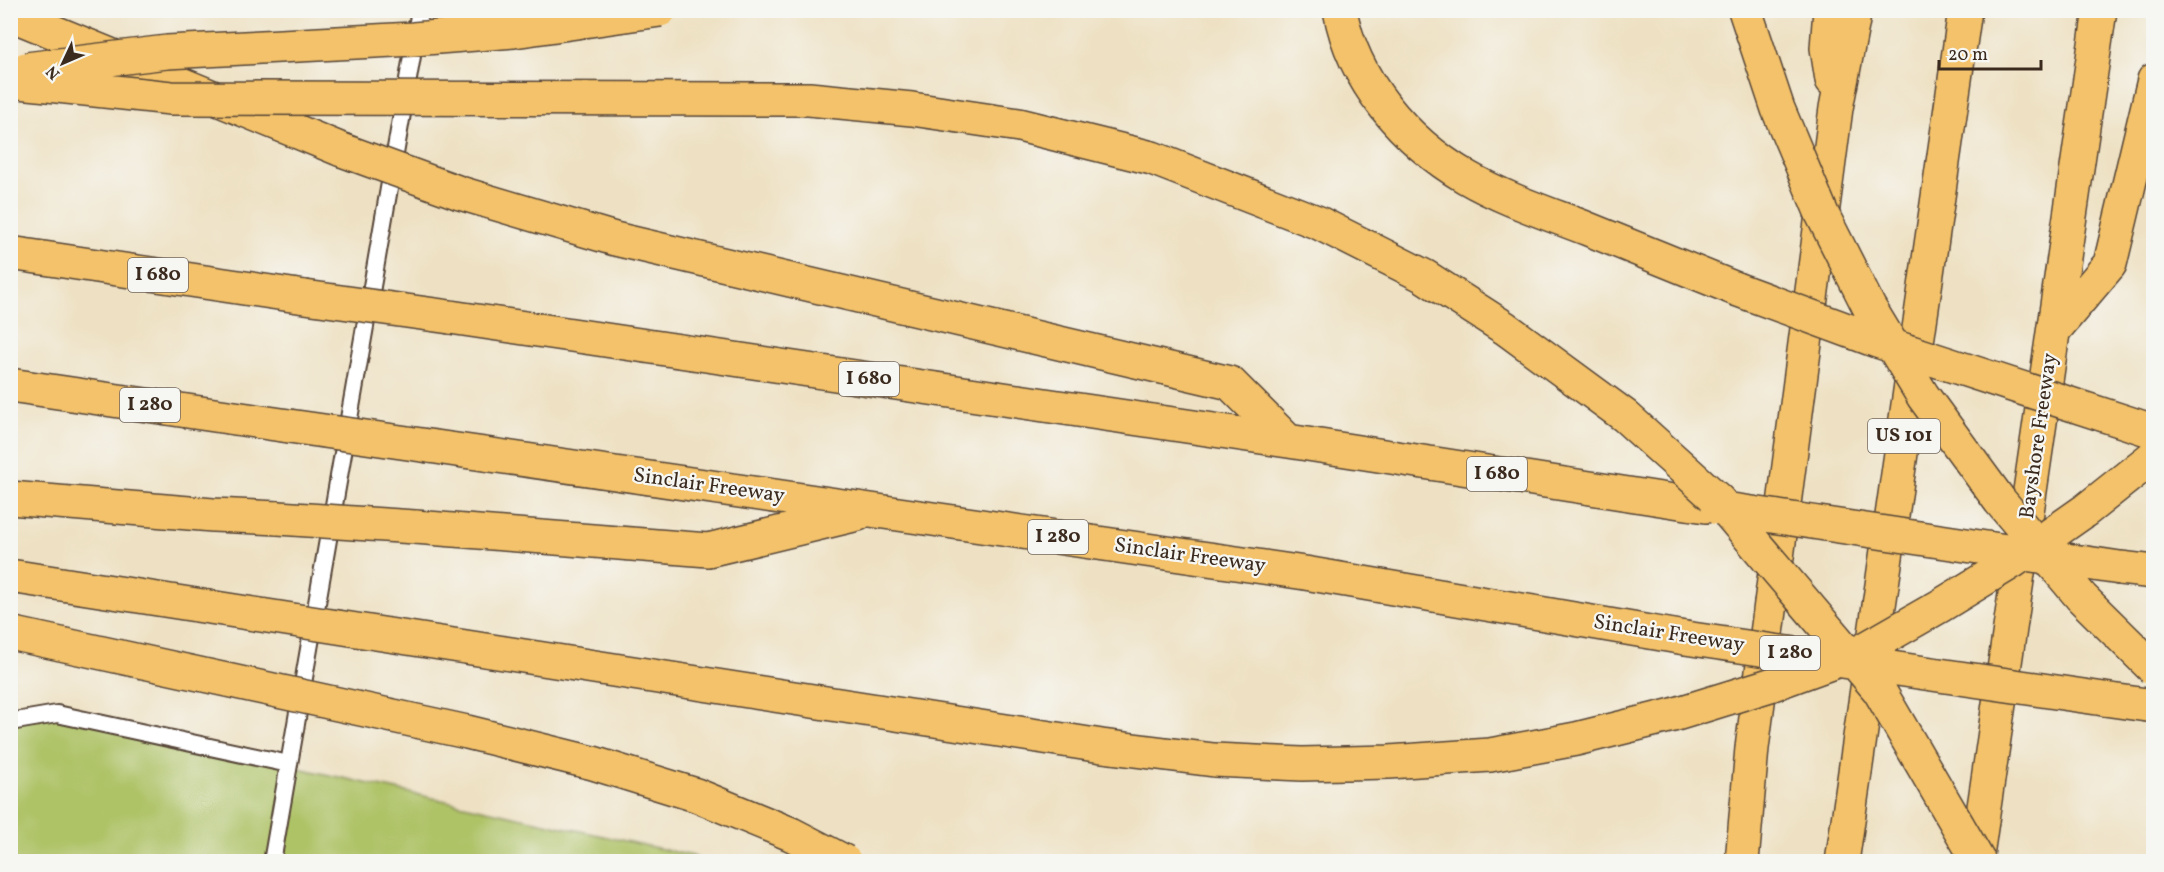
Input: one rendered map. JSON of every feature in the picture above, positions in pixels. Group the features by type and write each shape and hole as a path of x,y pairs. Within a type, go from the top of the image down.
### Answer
{"highway":[{"path":"10,71 167,52 413,39 514,31 660,10"},
{"path":"10,576 1102,746 1214,760 1302,764 1389,762 1490,755 1576,739 1673,715 1770,686 1858,653 2012,562 2086,510 2152,439 1736,289 1515,200 1466,176 1423,146 1387,111 1361,69 1342,25 1340,10"},
{"path":"1745,10 1778,109 1822,214 1869,307 1923,396 2000,501 2082,598 2154,669"},
{"path":"1830,10 1827,48 1836,108"},
{"path":"1743,861 1752,748 1836,108 1855,10"},
{"name":"US 101","path":"1842,861 1965,10"},
{"name":"Bayshore Freeway","path":"1977,861 2100,10"},
{"path":"10,14 342,150 460,193 615,239 1230,383 1288,441"},
{"path":"2054,330 2110,264 2154,80"},
{"path":"10,81 171,98 809,99 912,109 1019,125 1152,158 1319,223 1424,276 1505,328 1625,416 1719,500 1879,690 1977,861"},
{"name":"I 680","path":"10,253 1288,441 2154,572"},
{"name":"Sinclair Freeway","path":"10,385 1305,573 1685,638 2154,706"},
{"path":"10,498 213,515 415,527 708,550 874,510"},
{"path":"10,633 468,732 593,763 696,795 791,834 845,861"}],"lane":[{"path":"273,861 420,10"},
{"path":"10,722 57,714 289,764"}],"green space":[{"path":"11,704 693,856 702,861 11,862"}]}
